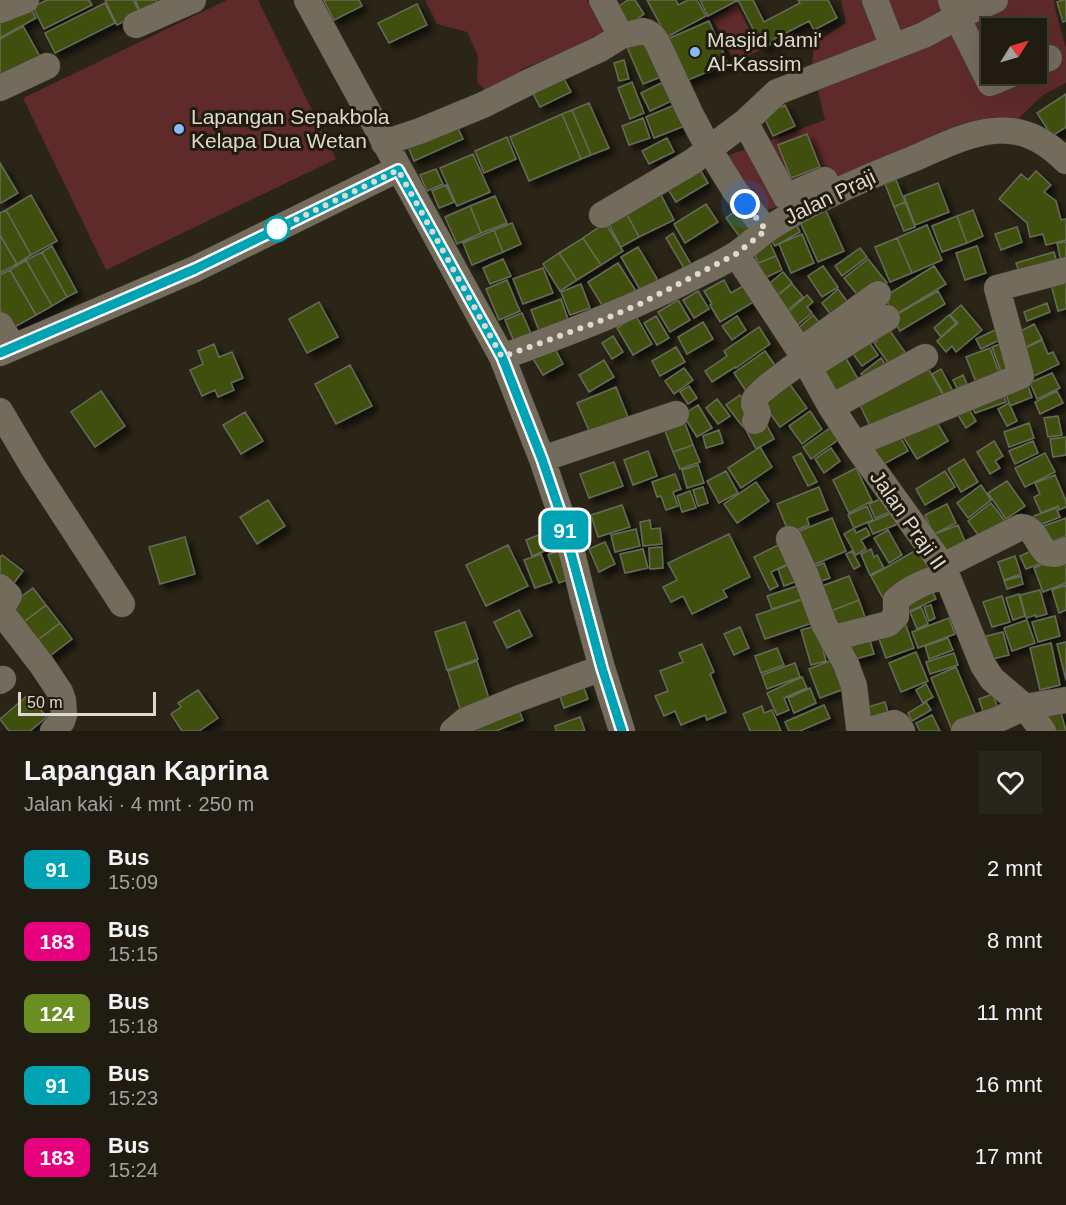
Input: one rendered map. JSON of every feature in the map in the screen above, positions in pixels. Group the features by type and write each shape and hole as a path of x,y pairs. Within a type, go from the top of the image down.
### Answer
{"street":[{"path":"0,10 26,0"},
{"path":"136,25 193,0"},
{"path":"307,0 502,357 559,509 602,668 622,731"},
{"path":"602,0 621,36"},
{"path":"875,0 893,46"},
{"path":"602,215 692,162 745,122 777,92 924,35 954,9 995,0"},
{"path":"954,9 981,64"},
{"path":"384,143 483,105 600,49 621,36 643,31 654,36 709,149 735,191 766,230"},
{"path":"0,88 47,66"},
{"path":"745,122 786,197 949,125"},
{"name":"Jalan Praji","path":"502,357 640,304 736,254 766,230 852,184 963,138 986,132 1009,130 1023,133 1058,152 1066,161"},
{"path":"0,325 7,350 195,269 398,170"},
{"name":"Jalan Praji II","path":"736,254 804,359 855,444 944,570 983,665 992,679 1025,707 1043,731"},
{"path":"855,444 1022,376 996,289 1066,270"},
{"path":"755,421 758,413 754,399 878,294"},
{"path":"804,359 887,318"},
{"path":"831,407 925,357"},
{"path":"0,411 33,467 122,604"},
{"path":"542,459 676,414"},
{"path":"833,638 888,624 896,616 896,600 902,595 1021,527 1026,527 1032,532 1040,547 1047,554 1056,554 1066,550"},
{"path":"789,539 824,624 846,664 854,686 858,726 865,731 894,723 902,731"},
{"path":"0,587 9,596 0,610 42,665 63,700 64,715 53,731"},
{"path":"453,731 466,720 602,668"},
{"path":"964,731 1025,707 1066,700"}],"shaded area":[{"name":"Lapangan Sepakbola Kelapa Dua Wetan","path":"227,0 258,0 336,159 106,270 23,98"},
{"path":"425,0 587,0 607,30 589,42 522,69 510,84 492,97 477,82 478,56 467,32 437,24"},
{"path":"841,0 1054,0 1066,49 1066,83 1043,95 1019,118 969,133 813,195 758,213 727,156 825,120 812,66 814,43 846,23"},
{"path":"737,5 760,50 735,63 712,18"}],"building":[{"path":"47,0 89,0 92,5 44,29 33,7"},
{"path":"105,0 133,0 140,13 117,25"},
{"path":"135,0 156,0 159,4 141,13"},
{"path":"359,0 362,6 334,20 324,1"},
{"path":"628,0 635,0 644,14 627,26 616,8"},
{"path":"647,0 676,0 678,5 688,0 697,0 706,16 667,37"},
{"path":"700,0 738,0 708,16"},
{"path":"738,0 753,0 764,22 800,3 798,0 828,0 837,18 814,30 809,21 774,39 775,42 763,48"},
{"path":"1066,0 1066,21 1063,22 1057,2"},
{"path":"27,2 36,18 0,38 0,17"},
{"path":"105,3 115,23 55,53 45,33"},
{"path":"417,4 427,25 389,43 378,23"},
{"name":"Masjid Jami' Al-Kassim","path":"709,21 728,63 681,83 663,41"},
{"path":"23,26 43,62 0,80 0,39"},
{"path":"647,38 663,76 643,84 627,47"},
{"path":"624,60 629,79 619,81 614,63"},
{"path":"560,71 571,92 540,107 529,86"},
{"path":"669,79 678,98 650,111 641,93"},
{"path":"632,82 644,113 630,119 618,88"},
{"path":"1066,94 1066,127 1052,136 1037,113"},
{"path":"589,103 609,148 591,155 572,110"},
{"path":"679,103 687,125 654,138 646,117"},
{"path":"785,105 795,126 773,136 763,115"},
{"path":"572,110 591,155 581,159 562,114"},
{"path":"562,114 581,159 529,181 510,137"},
{"path":"643,118 650,138 629,145 622,126"},
{"path":"455,122 463,139 414,161 407,144"},
{"path":"807,134 820,167 791,178 778,145"},
{"path":"507,137 516,159 484,173 475,151"},
{"path":"667,138 674,152 649,164 642,151"},
{"path":"473,154 490,192 457,206 440,168"},
{"path":"0,163 18,193 1,203 0,202"},
{"path":"696,163 708,183 676,202 664,183"},
{"path":"436,169 443,184 427,191 420,175"},
{"path":"1036,171 1051,185 1044,192 1056,201 1061,220 1066,219 1066,240 1046,245 1043,234 1030,237 1027,223 999,199 1021,174 1028,180"},
{"path":"896,180 905,202 894,207 885,184"},
{"path":"938,183 949,212 915,225 904,196"},
{"path":"446,185 454,202 439,208 432,191"},
{"path":"658,189 674,220 639,237 623,207"},
{"path":"31,195 57,241 31,255 6,210"},
{"path":"495,196 507,223 481,233 470,206"},
{"path":"905,202 915,227 904,231 894,207"},
{"path":"706,204 718,222 685,243 674,224"},
{"path":"470,206 481,233 457,244 445,217"},
{"path":"742,206 758,229 742,240 726,218"},
{"path":"623,207 639,237 621,247 605,217"},
{"path":"6,210 31,255 17,264 0,235 0,213"},
{"path":"973,210 983,236 967,243 957,216"},
{"path":"826,211 844,251 818,262 800,222"},
{"path":"957,216 967,243 942,252 932,226"},
{"path":"793,218 800,232 775,246 767,233"},
{"path":"512,223 521,244 503,252 494,230"},
{"path":"605,223 623,251 601,265 583,238"},
{"path":"927,225 942,260 912,273 897,238"},
{"path":"1017,227 1022,242 1001,250 995,234"},
{"path":"494,230 503,252 472,265 463,243"},
{"path":"673,233 692,266 685,270 666,238"},
{"path":"802,234 814,263 791,273 779,244"},
{"path":"0,235 17,264 0,273"},
{"path":"583,238 601,265 577,280 559,253"},
{"path":"897,238 912,273 890,282 875,247"},
{"path":"769,241 776,256 758,263 752,247"},
{"path":"1066,242 1066,266 1062,267 1057,243"},
{"path":"52,246 77,292 67,297 42,252"},
{"path":"977,246 986,273 965,280 956,253"},
{"path":"638,247 659,282 642,293 621,257"},
{"path":"860,248 867,257 842,276 835,266"},
{"path":"42,252 67,297 52,306 26,260"},
{"path":"1054,252 1059,270 1022,280 1016,263"},
{"path":"559,253 577,280 560,291 543,264"},
{"path":"776,256 782,270 765,278 758,263"},
{"path":"503,259 511,276 490,284 483,268"},
{"path":"868,259 887,283 863,302 844,278"},
{"path":"26,260 52,306 36,315 10,270"},
{"path":"618,263 636,291 605,310 588,282"},
{"path":"823,266 838,287 822,297 808,276"},
{"path":"934,266 946,284 895,315 884,297"},
{"path":"543,268 553,293 523,304 513,279"},
{"path":"10,270 36,315 11,329 0,309 0,275"},
{"path":"783,272 792,283 772,300 763,289"},
{"path":"507,280 520,311 499,320 486,289"},
{"path":"724,280 731,293 750,282 760,298 720,322 704,291"},
{"path":"1066,280 1066,309 1058,311 1051,284"},
{"path":"581,284 590,308 570,315 561,292"},
{"path":"792,284 803,297 783,314 772,300"},
{"path":"838,289 852,308 832,316 822,303"},
{"path":"698,291 709,309 694,318 683,300"},
{"path":"938,291 945,304 900,331 892,317"},
{"path":"807,295 813,302 807,307 812,313 795,327 785,315"},
{"path":"561,299 569,322 540,333 531,310"},
{"path":"678,300 690,320 670,332 658,312"},
{"path":"319,302 338,337 307,353 289,319"},
{"path":"1047,303 1050,312 1027,321 1024,312"},
{"path":"961,305 982,330 956,352 952,346 946,352 937,341 958,323 950,315"},
{"path":"522,313 532,336 515,344 505,320"},
{"path":"813,315 823,327 805,343 795,331"},
{"path":"949,315 956,323 941,337 934,328"},
{"path":"636,316 652,344 633,355 617,328"},
{"path":"656,316 669,338 657,345 644,323"},
{"path":"737,316 746,330 732,340 722,326"},
{"path":"703,322 713,339 687,354 678,337"},
{"path":"1034,324 1042,339 1024,348 1017,333"},
{"path":"759,327 770,344 712,382 705,371 727,356 724,351"},
{"path":"1001,327 1006,337 981,349 976,339"},
{"path":"881,331 884,335 890,331 905,352 889,364 874,343 877,341 874,337"},
{"path":"864,335 878,355 862,366 848,347"},
{"path":"613,336 623,352 612,359 602,343"},
{"path":"1042,340 1048,354 1053,352 1059,364 1034,376 1021,350"},
{"path":"1005,342 1017,375 1004,380 992,347"},
{"path":"214,344 219,357 232,352 243,378 231,383 234,390 218,397 215,390 202,396 190,370 203,364 198,351"},
{"path":"553,345 563,364 543,375 532,357"},
{"path":"676,347 685,362 660,376 652,361"},
{"path":"990,348 1002,381 979,390 966,357"},
{"path":"765,351 782,375 746,391 734,373"},
{"path":"844,355 861,384 834,399 817,370"},
{"path":"881,358 886,365 866,381 861,374"},
{"path":"604,360 614,377 589,392 579,375"},
{"path":"924,361 944,397 873,432 857,399"},
{"path":"350,365 372,406 336,424 315,384"},
{"path":"684,368 693,380 674,394 665,381"},
{"path":"941,369 955,395 947,400 932,374"},
{"path":"1052,373 1060,388 1037,399 1030,383"},
{"path":"963,375 967,384 957,388 953,380"},
{"path":"1025,378 1032,397 1010,406 1003,386"},
{"path":"786,379 807,408 780,427 759,398"},
{"path":"689,386 697,398 688,404 680,392"},
{"path":"616,387 628,417 590,433 577,403"},
{"path":"1001,389 1006,402 975,413 970,401"},
{"path":"101,391 125,426 95,447 71,412"},
{"path":"1057,391 1063,403 1040,414 1035,402"},
{"path":"740,395 757,416 743,427 726,405"},
{"path":"717,399 730,416 718,424 706,408"},
{"path":"1009,403 1017,421 1007,426 998,409"},
{"path":"698,405 712,428 697,437 683,415"},
{"path":"966,405 976,421 966,428 956,412"},
{"path":"810,411 822,429 802,444 789,426"},
{"path":"245,412 263,441 241,454 223,425"},
{"path":"1058,416 1062,435 1048,437 1044,418"},
{"path":"683,418 693,445 673,452 663,426"},
{"path":"763,418 774,439 756,449 745,428"},
{"path":"936,421 948,441 917,459 899,430"},
{"path":"1029,423 1034,438 1009,447 1004,432"},
{"path":"830,428 838,440 811,459 803,447"},
{"path":"719,430 723,443 706,448 703,436"},
{"path":"897,431 908,451 880,466 869,446"},
{"path":"1066,437 1066,455 1053,457 1050,439"},
{"path":"994,441 1003,456 995,461 1000,468 990,474 977,452"},
{"path":"1033,441 1038,453 1015,464 1009,451"},
{"path":"693,445 700,462 680,469 673,452"},
{"path":"760,447 772,467 741,488 728,468"},
{"path":"831,448 840,461 824,473 815,459"},
{"path":"648,451 657,476 633,485 624,460"},
{"path":"801,453 817,482 808,486 793,457"},
{"path":"1045,453 1055,472 1025,487 1015,468"},
{"path":"964,459 978,482 961,492 948,469"},
{"path":"614,462 623,486 589,498 580,474"},
{"path":"698,465 704,483 687,488 682,470"},
{"path":"856,468 872,501 849,513 833,480"},
{"path":"726,471 738,493 719,503 707,481"},
{"path":"945,471 955,487 925,505 916,489"},
{"path":"675,474 681,489 673,492 678,506 666,510 661,496 657,497 652,482"},
{"path":"1055,475 1066,501 1066,507 1059,510 1058,506 1041,513 1034,497 1040,494 1035,483"},
{"path":"1007,481 1025,506 1006,519 988,493"},
{"path":"756,482 769,501 737,523 724,504"},
{"path":"981,485 991,500 968,518 957,503"},
{"path":"703,487 708,503 698,506 693,490"},
{"path":"819,487 828,510 807,518 809,525 789,533 777,504"},
{"path":"690,491 696,508 682,512 677,496"},
{"path":"883,498 890,512 875,518 869,504"},
{"path":"268,500 285,526 257,544 240,517"},
{"path":"991,503 1005,521 981,539 968,521"},
{"path":"947,504 956,523 934,534 925,515"},
{"path":"622,505 630,527 598,537 591,515"},
{"path":"867,506 873,520 854,528 848,515"},
{"path":"1056,508 1060,517 1037,526 1034,516"},
{"path":"895,512 900,523 873,534 868,523"},
{"path":"832,518 846,551 806,568 792,534"},
{"path":"1066,518 1066,536 1047,543 1041,527"},
{"path":"650,520 651,529 660,528 662,544 643,546 640,522"},
{"path":"958,525 967,546 944,555 935,534"},
{"path":"854,528 856,533 866,528 870,535 861,540 866,549 856,555 844,534"},
{"path":"554,529 560,545 532,556 526,540"},
{"path":"636,529 640,546 615,552 611,535"},
{"path":"888,530 902,555 889,563 874,538"},
{"path":"729,534 750,577 723,590 727,597 692,614 683,596 671,602 663,587 677,580 668,563"},
{"path":"185,537 195,574 160,584 149,547"},
{"path":"786,541 796,560 771,572 778,586 770,590 754,557"},
{"path":"605,542 615,564 599,572 589,549"},
{"path":"508,545 528,586 486,606 466,565"},
{"path":"662,547 663,568 650,569 649,548"},
{"path":"643,549 648,568 625,573 620,554"},
{"path":"871,549 874,557 877,555 884,568 870,575 861,554"},
{"path":"918,549 931,573 884,600 871,576"},
{"path":"560,550 571,578 559,583 548,555"},
{"path":"1033,550 1039,564 1026,569 1020,556"},
{"path":"852,551 860,566 854,569 846,554"},
{"path":"541,554 552,582 535,588 524,560"},
{"path":"2,555 23,571 8,591 0,585 0,557"},
{"path":"1066,555 1066,583 1043,592 1034,568"},
{"path":"1015,556 1021,574 1004,580 998,562"},
{"path":"796,562 802,579 784,586 778,569"},
{"path":"824,563 830,578 818,582 813,567"},
{"path":"849,576 859,600 831,611 822,586"},
{"path":"1021,576 1023,584 1007,589 1004,581"},
{"path":"800,585 805,598 772,609 767,596"},
{"path":"1066,585 1066,610 1059,613 1052,590"},
{"path":"33,588 46,605 16,628 3,610"},
{"path":"931,589 936,599 904,614 898,603"},
{"path":"1040,590 1047,614 1026,618 1020,595"},
{"path":"1019,594 1025,616 1013,620 1006,598"},
{"path":"1002,596 1010,622 992,627 983,602"},
{"path":"807,598 815,622 765,639 756,615"},
{"path":"859,600 867,623 840,634 831,611"},
{"path":"46,605 60,623 30,646 16,628"},
{"path":"931,605 935,618 929,621 924,607"},
{"path":"921,607 928,624 917,629 910,612"},
{"path":"519,610 532,636 507,648 494,622"},
{"path":"1055,616 1060,636 1038,642 1032,622"},
{"path":"949,618 955,634 918,648 912,632"},
{"path":"1027,620 1035,643 1012,651 1004,628"},
{"path":"465,622 478,659 447,670 435,632"},
{"path":"60,623 72,639 42,662 30,646"},
{"path":"905,623 914,648 886,658 877,633"},
{"path":"816,626 826,661 811,665 801,630"},
{"path":"740,627 749,648 734,655 724,634"},
{"path":"1003,632 1009,655 992,659 986,636"},
{"path":"869,637 874,654 851,660 846,643"},
{"path":"948,638 953,650 929,659 925,646"},
{"path":"1066,642 1066,680 1057,644"},
{"path":"1051,643 1060,685 1040,690 1030,648"},
{"path":"702,644 714,672 710,674 726,712 707,720 705,715 681,725 675,711 664,716 655,696 668,691 660,671 683,662 679,653"},
{"path":"777,648 784,665 761,673 755,656"},
{"path":"916,652 928,681 901,692 889,663"},
{"path":"954,653 958,665 930,674 926,662"},
{"path":"840,657 852,686 820,698 809,669"},
{"path":"477,661 491,705 462,715 448,671"},
{"path":"795,663 800,677 767,689 762,675"},
{"path":"956,667 978,720 952,730 931,678"},
{"path":"802,677 807,688 784,698 789,710 777,715 767,693"},
{"path":"582,682 588,699 564,708 558,691"},
{"path":"926,684 933,697 923,703 916,690"},
{"path":"810,688 816,703 794,713 788,698"},
{"path":"198,690 218,718 199,731 182,731 171,714 181,707 178,703"},
{"path":"993,694 1000,715 986,720 979,699"},
{"path":"28,695 47,717 30,731 9,731 0,719"},
{"path":"885,702 890,719 865,726 861,709"},
{"path":"926,702 931,710 912,721 908,713"},
{"path":"517,705 523,720 496,731 473,731 470,723"},
{"path":"824,705 830,718 800,731 789,731 785,722"},
{"path":"762,706 764,713 772,710 781,731 750,731 743,714"},
{"path":"1060,710 1066,731 1053,731 1048,713"},
{"path":"932,715 940,731 920,731 916,723"},
{"path":"580,717 585,731 556,731 555,726"}],"bus line":[{"name":"91","path":"0,353 195,269 398,170 502,357 559,509 602,668 622,731"}],"place":[{"name":"Masjid Jami' Al-Kassim","path":"695,52"},
{"name":"Lapangan Sepakbola Kelapa Dua Wetan","path":"179,129"}],"route":[{"path":"277,229 398,170 502,357 640,304 736,254 766,230 745,204"}]}
